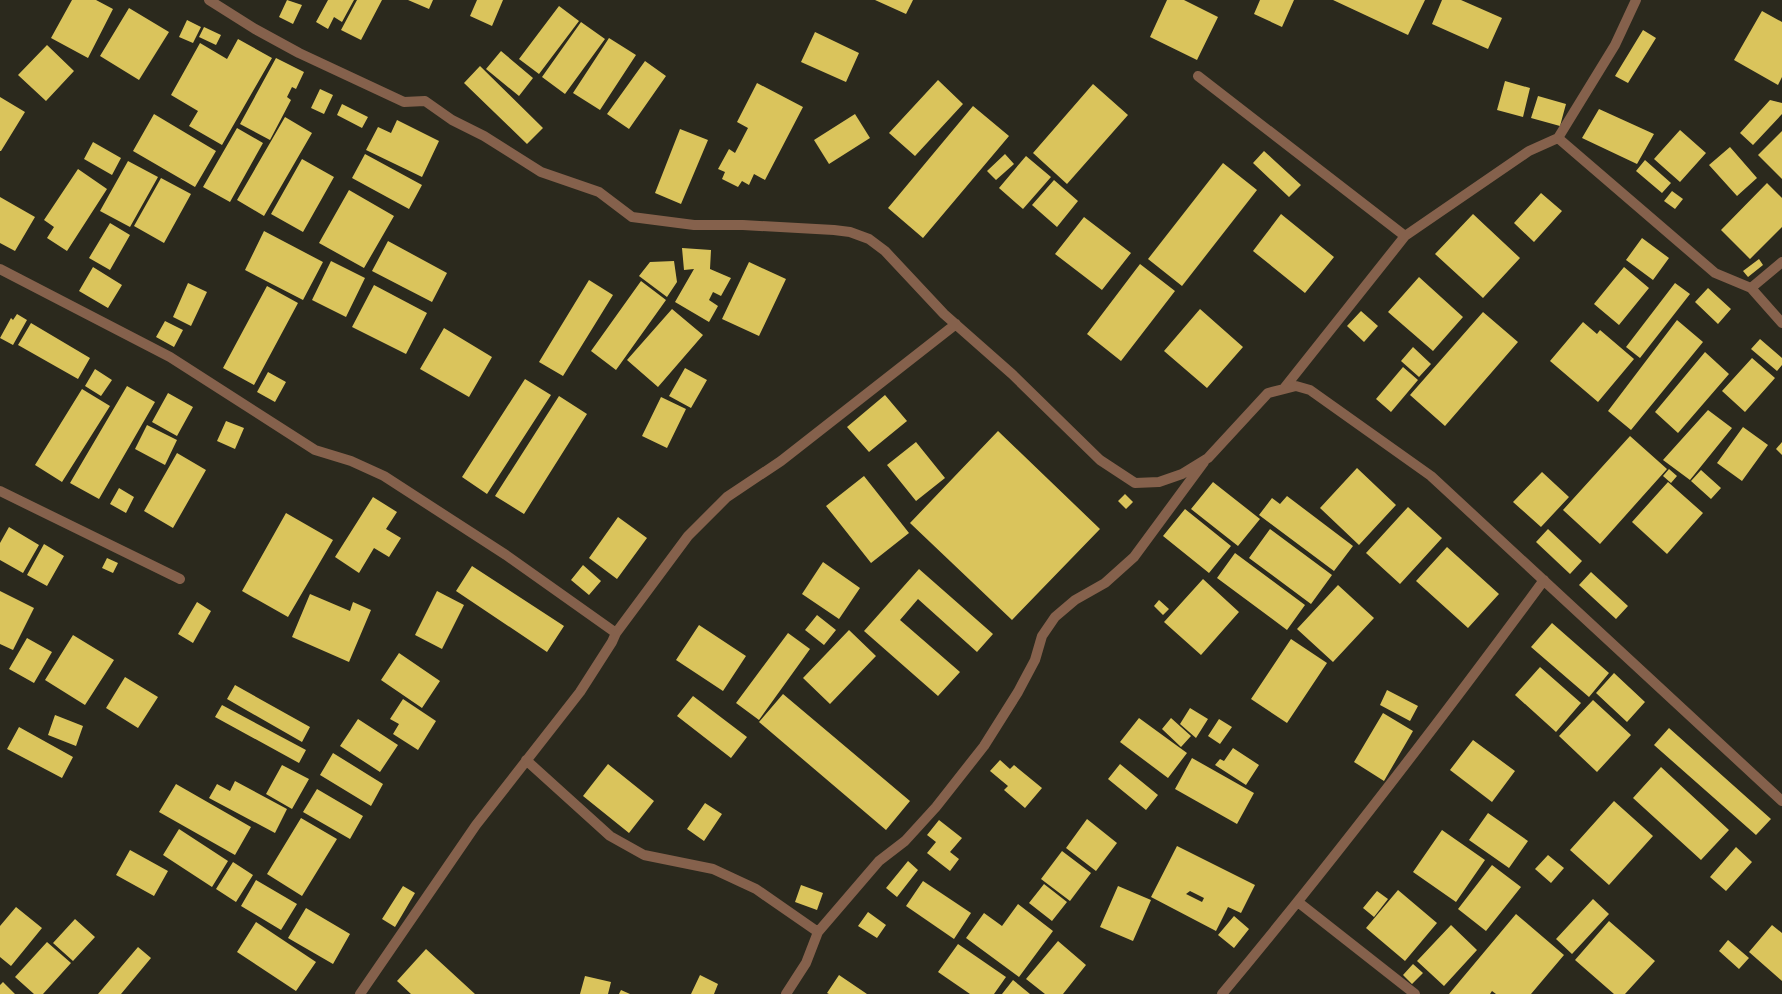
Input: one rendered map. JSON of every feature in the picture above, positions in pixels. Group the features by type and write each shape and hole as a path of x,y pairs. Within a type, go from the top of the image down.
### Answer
{"street":[{"path":"209,0 255,29 404,102 425,101 452,120 484,136 541,172 599,192 632,217 694,225 743,225 834,230 850,232 868,239 885,251 956,324 1012,374 1100,460 1135,483 1159,482 1182,474 1208,458"},
{"path":"1286,387 1405,236 1529,151 1558,138 1616,45 1636,0"},
{"path":"1198,76 1405,236"},
{"path":"1558,138 1715,273 1751,288 1782,322"},
{"path":"1751,288 1782,262"},
{"path":"0,269 170,357 315,450 351,461 384,476 506,555 616,633"},
{"path":"360,994 476,825 580,692 616,633 688,536 727,497 781,461 956,324"},
{"path":"786,994 806,963 818,932 879,861 904,841 936,807 984,746 1018,692 1035,660 1042,636 1055,617 1075,600 1105,583 1134,557 1208,458 1268,393 1286,387 1296,386 1310,390 1431,476 1735,760 1782,801"},
{"path":"0,491 180,579"},
{"path":"1222,994 1298,902 1449,709 1544,580"},
{"path":"526,760 610,836 644,855 713,869 756,889 818,932"},
{"path":"1298,902 1415,994"}],"building":[{"path":"72,0 96,0 113,9 88,58 51,38"},
{"path":"287,0 302,5 293,24 279,17"},
{"path":"328,0 354,0 342,22 334,17 328,29 316,22"},
{"path":"357,0 382,0 361,40 341,30"},
{"path":"408,0 433,0 429,9"},
{"path":"477,0 503,0 492,26 470,16"},
{"path":"875,0 913,0 906,14"},
{"path":"1167,0 1184,0 1218,17 1197,60 1150,37"},
{"path":"1260,0 1294,0 1282,27 1254,14"},
{"path":"1333,0 1425,0 1408,35"},
{"path":"1442,0 1461,0 1502,18 1488,49 1432,24"},
{"path":"559,6 579,21 539,74 519,59"},
{"path":"129,8 169,32 139,80 100,56"},
{"path":"1762,11 1782,22 1782,77 1778,85 1734,60"},
{"path":"187,20 201,27 193,43 179,37"},
{"path":"581,22 605,39 565,94 542,77"},
{"path":"204,27 221,35 216,45 199,37"},
{"path":"1643,30 1656,38 1628,83 1615,76"},
{"path":"815,32 859,53 846,82 801,62"},
{"path":"609,38 636,55 600,110 573,93"},
{"path":"238,39 272,58 222,145 189,126 198,111 171,95 200,43 227,59"},
{"path":"47,45 74,71 46,101 18,75"},
{"path":"501,51 533,78 519,96 486,69"},
{"path":"276,58 304,72 296,89 292,87 287,97 291,100 270,140 240,124"},
{"path":"645,61 666,76 629,129 607,114"},
{"path":"480,66 543,128 527,144 464,83"},
{"path":"938,80 963,104 915,156 889,133"},
{"path":"1505,81 1530,88 1523,117 1497,110"},
{"path":"757,83 803,107 765,180 754,174 749,185 742,181 738,187 722,179 725,172 718,169 729,149 735,153 748,128 737,122"},
{"path":"1093,84 1128,115 1067,184 1033,153"},
{"path":"320,89 333,95 324,114 311,108"},
{"path":"1538,96 1566,104 1560,126 1531,118"},
{"path":"0,97 25,112 1,151 0,151"},
{"path":"1770,100 1782,103 1782,114 1753,145 1740,133"},
{"path":"342,104 368,117 362,128 337,115"},
{"path":"973,106 1009,136 923,238 888,208"},
{"path":"1599,109 1654,134 1637,164 1582,138"},
{"path":"154,114 216,151 195,187 133,151"},
{"path":"855,114 870,138 829,164 814,140"},
{"path":"285,117 312,133 264,216 237,200"},
{"path":"397,120 439,141 422,177 366,150 378,127 391,133"},
{"path":"237,128 263,143 230,202 203,187"},
{"path":"680,129 708,140 681,204 655,193"},
{"path":"1680,130 1706,153 1680,182 1654,159"},
{"path":"1782,131 1782,179 1758,155"},
{"path":"93,142 121,158 112,175 84,159"},
{"path":"1730,147 1757,178 1737,196 1709,165"},
{"path":"1264,151 1301,185 1289,197 1253,163"},
{"path":"365,154 422,185 409,209 352,178"},
{"path":"1005,154 1014,164 996,180 987,171"},
{"path":"1026,156 1051,177 1023,209 999,188"},
{"path":"302,159 334,177 303,232 271,214"},
{"path":"1645,160 1671,183 1662,193 1636,171"},
{"path":"128,161 158,177 130,227 100,211"},
{"path":"1223,163 1257,190 1182,286 1148,259"},
{"path":"78,169 107,189 67,251 47,238 54,227 44,220"},
{"path":"161,178 191,194 164,243 134,226"},
{"path":"1054,180 1078,201 1057,227 1032,205"},
{"path":"1767,183 1782,198 1782,227 1750,259 1721,230"},
{"path":"349,190 394,216 364,268 319,243"},
{"path":"1672,191 1683,199 1675,209 1664,201"},
{"path":"1541,193 1562,211 1534,242 1514,223"},
{"path":"0,197 35,217 15,251 0,243"},
{"path":"1281,214 1334,257 1305,293 1253,251"},
{"path":"1473,214 1520,258 1483,298 1435,254"},
{"path":"1084,217 1131,253 1102,290 1055,254"},
{"path":"110,223 130,235 110,270 89,258"},
{"path":"264,231 323,262 303,300 245,270"},
{"path":"1642,238 1669,258 1653,280 1626,260"},
{"path":"388,241 447,273 432,302 372,271"},
{"path":"682,248 711,250 710,269 731,278 721,296 713,292 709,300 718,306 709,322 675,302 694,269 684,270"},
{"path":"1759,259 1763,265 1748,277 1743,271"},
{"path":"331,261 365,278 346,317 312,300"},
{"path":"674,261 677,282 667,297 639,276 650,262"},
{"path":"749,262 786,279 759,336 722,319"},
{"path":"1140,264 1175,291 1121,361 1087,334"},
{"path":"93,267 122,285 108,308 79,291"},
{"path":"1624,267 1649,288 1619,325 1594,304"},
{"path":"1419,277 1463,317 1433,351 1388,312"},
{"path":"589,280 613,295 563,376 539,362"},
{"path":"641,281 666,300 616,370 591,351"},
{"path":"188,283 207,292 191,326 173,317"},
{"path":"1675,283 1690,294 1640,358 1626,347"},
{"path":"374,285 427,313 406,354 352,327"},
{"path":"267,286 298,303 254,385 223,368"},
{"path":"1708,288 1731,309 1718,324 1695,302"},
{"path":"672,309 703,335 658,387 627,360"},
{"path":"1200,309 1243,347 1207,388 1164,351"},
{"path":"1361,311 1378,326 1364,342 1347,326"},
{"path":"1483,312 1518,342 1445,426 1410,395"},
{"path":"17,314 27,320 13,345 0,338 11,318 13,320"},
{"path":"1677,320 1703,342 1631,430 1608,411"},
{"path":"165,321 183,330 174,347 156,337"},
{"path":"1583,322 1597,334 1600,330 1634,359 1598,402 1550,361"},
{"path":"31,323 90,358 78,379 18,345"},
{"path":"444,328 492,357 469,397 420,369"},
{"path":"1760,339 1782,358 1782,365 1777,371 1751,349"},
{"path":"1413,347 1431,364 1419,377 1401,361"},
{"path":"1705,352 1729,374 1678,433 1655,412"},
{"path":"1752,358 1775,378 1745,412 1722,391"},
{"path":"1403,367 1418,380 1391,412 1376,399"},
{"path":"685,368 707,380 691,408 669,396"},
{"path":"95,369 112,380 101,396 85,386"},
{"path":"268,372 286,382 275,402 257,392"},
{"path":"525,379 551,395 487,494 462,477"},
{"path":"127,386 155,402 99,499 70,483"},
{"path":"82,389 110,406 62,482 35,465"},
{"path":"168,393 193,407 177,436 152,422"},
{"path":"885,395 907,421 869,452 847,427"},
{"path":"559,396 587,414 524,514 495,496"},
{"path":"661,397 686,409 667,448 642,436"},
{"path":"1708,410 1732,428 1690,480 1663,460"},
{"path":"226,421 244,428 235,449 217,441"},
{"path":"147,425 177,440 165,465 135,449"},
{"path":"1743,427 1768,445 1742,481 1717,463"},
{"path":"998,431 1100,529 1012,620 910,523"},
{"path":"1630,436 1667,469 1600,544 1563,510"},
{"path":"916,442 945,478 916,501 887,465"},
{"path":"1782,442 1782,455 1776,449"},
{"path":"177,453 206,470 173,528 144,511"},
{"path":"1357,468 1396,505 1359,545 1320,508"},
{"path":"1669,469 1677,476 1671,483 1663,476"},
{"path":"1701,470 1721,488 1711,499 1691,481"},
{"path":"1542,472 1569,497 1541,527 1513,502"},
{"path":"864,476 909,533 871,563 826,506"},
{"path":"1213,482 1260,519 1238,546 1191,509"},
{"path":"1668,482 1703,513 1667,554 1632,522"},
{"path":"119,488 134,497 126,513 110,504"},
{"path":"1125,494 1133,502 1126,509 1118,501"},
{"path":"1287,496 1353,546 1334,571 1259,515 1272,498 1280,504"},
{"path":"373,497 397,512 386,529 401,538 389,557 374,548 359,573 335,557"},
{"path":"1408,507 1442,538 1400,584 1366,553"},
{"path":"1185,509 1231,546 1209,573 1163,536"},
{"path":"286,513 333,540 288,617 242,591"},
{"path":"618,517 647,538 617,579 589,558"},
{"path":"9,527 39,545 23,573 0,560 0,543"},
{"path":"1270,529 1332,575 1311,604 1249,558"},
{"path":"1548,529 1582,561 1570,574 1536,542"},
{"path":"44,544 64,556 47,586 27,575"},
{"path":"1447,547 1499,594 1468,628 1416,581"},
{"path":"1235,553 1305,605 1287,630 1217,578"},
{"path":"107,558 118,563 113,573 102,568"},
{"path":"823,562 860,588 839,619 802,594"},
{"path":"583,565 601,581 589,595 571,580"},
{"path":"472,566 564,626 547,652 456,591"},
{"path":"919,569 993,634 977,652 918,599 900,620 960,672 938,696 864,631"},
{"path":"1591,572 1628,606 1616,619 1579,585"},
{"path":"1203,579 1239,612 1201,655 1164,622"},
{"path":"1338,585 1374,618 1333,662 1297,629"},
{"path":"0,591 34,608 13,650 0,644"},
{"path":"437,591 464,605 442,649 415,635"},
{"path":"310,594 350,611 353,602 371,610 349,662 292,637"},
{"path":"1159,600 1169,609 1163,615 1154,606"},
{"path":"197,602 211,611 193,643 178,634"},
{"path":"817,615 836,630 824,645 805,630"},
{"path":"1552,623 1609,673 1589,697 1531,647"},
{"path":"699,625 746,656 723,691 676,660"},
{"path":"849,630 876,656 830,704 803,678"},
{"path":"788,633 810,649 759,720 736,703"},
{"path":"73,635 114,660 85,705 45,680"},
{"path":"27,638 52,652 34,683 9,669"},
{"path":"1291,639 1327,663 1287,723 1251,699"},
{"path":"399,653 440,681 422,708 381,680"},
{"path":"1540,667 1581,703 1556,732 1515,695"},
{"path":"1614,673 1645,702 1627,722 1596,693"},
{"path":"125,677 158,697 138,728 106,708"},
{"path":"235,685 310,727 302,742 227,699"},
{"path":"1387,690 1418,706 1410,721 1380,705"},
{"path":"783,694 910,801 886,830 759,722"},
{"path":"693,696 747,737 731,758 677,716"},
{"path":"403,699 436,721 418,750 393,734 399,724 390,719"},
{"path":"1593,700 1631,735 1597,772 1559,736"},
{"path":"222,705 306,750 299,763 215,717"},
{"path":"1190,708 1208,719 1196,738 1180,724"},
{"path":"1383,713 1413,731 1384,781 1354,762"},
{"path":"55,715 83,726 76,746 48,735"},
{"path":"1139,718 1187,753 1168,778 1120,742"},
{"path":"1171,718 1191,736 1181,747 1162,729"},
{"path":"358,719 398,745 380,772 340,746"},
{"path":"1219,719 1232,727 1220,744 1208,736"},
{"path":"19,727 73,757 62,778 7,749"},
{"path":"1669,728 1771,819 1756,835 1654,745"},
{"path":"1473,740 1515,771 1492,802 1450,770"},
{"path":"1233,748 1259,765 1246,785 1215,765 1220,759 1224,761"},
{"path":"333,753 383,784 371,806 320,775"},
{"path":"1192,758 1254,793 1237,824 1175,789"},
{"path":"1000,760 1010,769 1014,765 1042,788 1025,808 1004,790 1008,786 990,771"},
{"path":"608,764 654,801 629,833 583,796"},
{"path":"1120,764 1158,795 1146,810 1108,779"},
{"path":"282,765 309,779 292,809 266,794"},
{"path":"1661,767 1729,830 1701,860 1633,798"},
{"path":"235,781 287,809 275,833 209,798 217,784 230,791"},
{"path":"176,784 251,827 235,855 159,812"},
{"path":"317,789 363,816 350,839 303,812"},
{"path":"1614,801 1653,836 1609,885 1570,850"},
{"path":"705,803 722,814 704,841 687,829"},
{"path":"1488,813 1528,841 1509,868 1469,840"},
{"path":"301,818 337,839 302,896 267,874"},
{"path":"1087,819 1117,843 1096,871 1066,848"},
{"path":"939,820 962,838 950,852 959,859 950,871 927,853 936,842 927,835"},
{"path":"179,829 228,861 212,887 163,855"},
{"path":"1442,830 1485,860 1456,902 1413,872"},
{"path":"1177,846 1255,885 1241,913 1228,907 1216,931 1151,897","holes":["1190,891 1204,898 1202,902 1186,894"]},
{"path":"1736,847 1752,862 1726,891 1710,877"},
{"path":"130,850 168,871 154,896 116,875"},
{"path":"1062,851 1091,873 1070,901 1041,879"},
{"path":"1548,855 1564,868 1551,883 1535,869"},
{"path":"908,861 918,870 897,897 886,888"},
{"path":"233,862 253,875 236,902 216,889"},
{"path":"1492,865 1521,887 1486,931 1458,909"},
{"path":"256,880 297,904 281,930 241,906"},
{"path":"923,881 971,913 954,939 906,906"},
{"path":"1044,884 1067,902 1052,921 1029,903"},
{"path":"801,885 823,893 817,910 795,902"},
{"path":"403,886 415,893 395,927 382,919"},
{"path":"1118,886 1151,900 1133,941 1100,927"},
{"path":"1398,890 1437,923 1405,961 1366,928"},
{"path":"1377,891 1388,899 1374,917 1363,908"},
{"path":"1593,899 1609,914 1572,954 1556,939"},
{"path":"1018,904 1053,931 1019,977 966,938 984,913 1002,926"},
{"path":"16,907 42,928 11,966 0,957 0,926"},
{"path":"306,908 350,934 333,964 288,938"},
{"path":"868,912 886,925 877,938 858,926"},
{"path":"1516,914 1564,955 1531,994 1496,994 1492,991 1490,994 1449,994"},
{"path":"1234,916 1249,929 1234,948 1218,935"},
{"path":"75,919 95,937 73,961 53,943"},
{"path":"1609,921 1655,961 1625,994 1614,994 1575,960"},
{"path":"256,922 316,962 296,991 237,952"},
{"path":"1451,925 1477,950 1444,986 1417,961"},
{"path":"1772,925 1782,933 1782,981 1749,952"},
{"path":"1728,940 1749,958 1739,969 1719,951"},
{"path":"1058,941 1086,965 1063,994 1045,994 1026,979"},
{"path":"47,942 71,963 43,994 34,994 15,977"},
{"path":"958,944 1006,977 994,994 970,994 938,972"},
{"path":"138,947 151,958 121,994 98,994"},
{"path":"426,949 475,994 411,994 397,981"},
{"path":"1413,964 1423,973 1412,984 1403,975"},
{"path":"700,975 718,984 714,994 691,994"},
{"path":"839,975 867,994 827,993"},
{"path":"585,976 611,982 608,994 580,994"},
{"path":"1013,980 1030,994 1002,994"},
{"path":"3,982 15,994 0,994 0,985"},
{"path":"621,990 630,994 619,994"}]}
